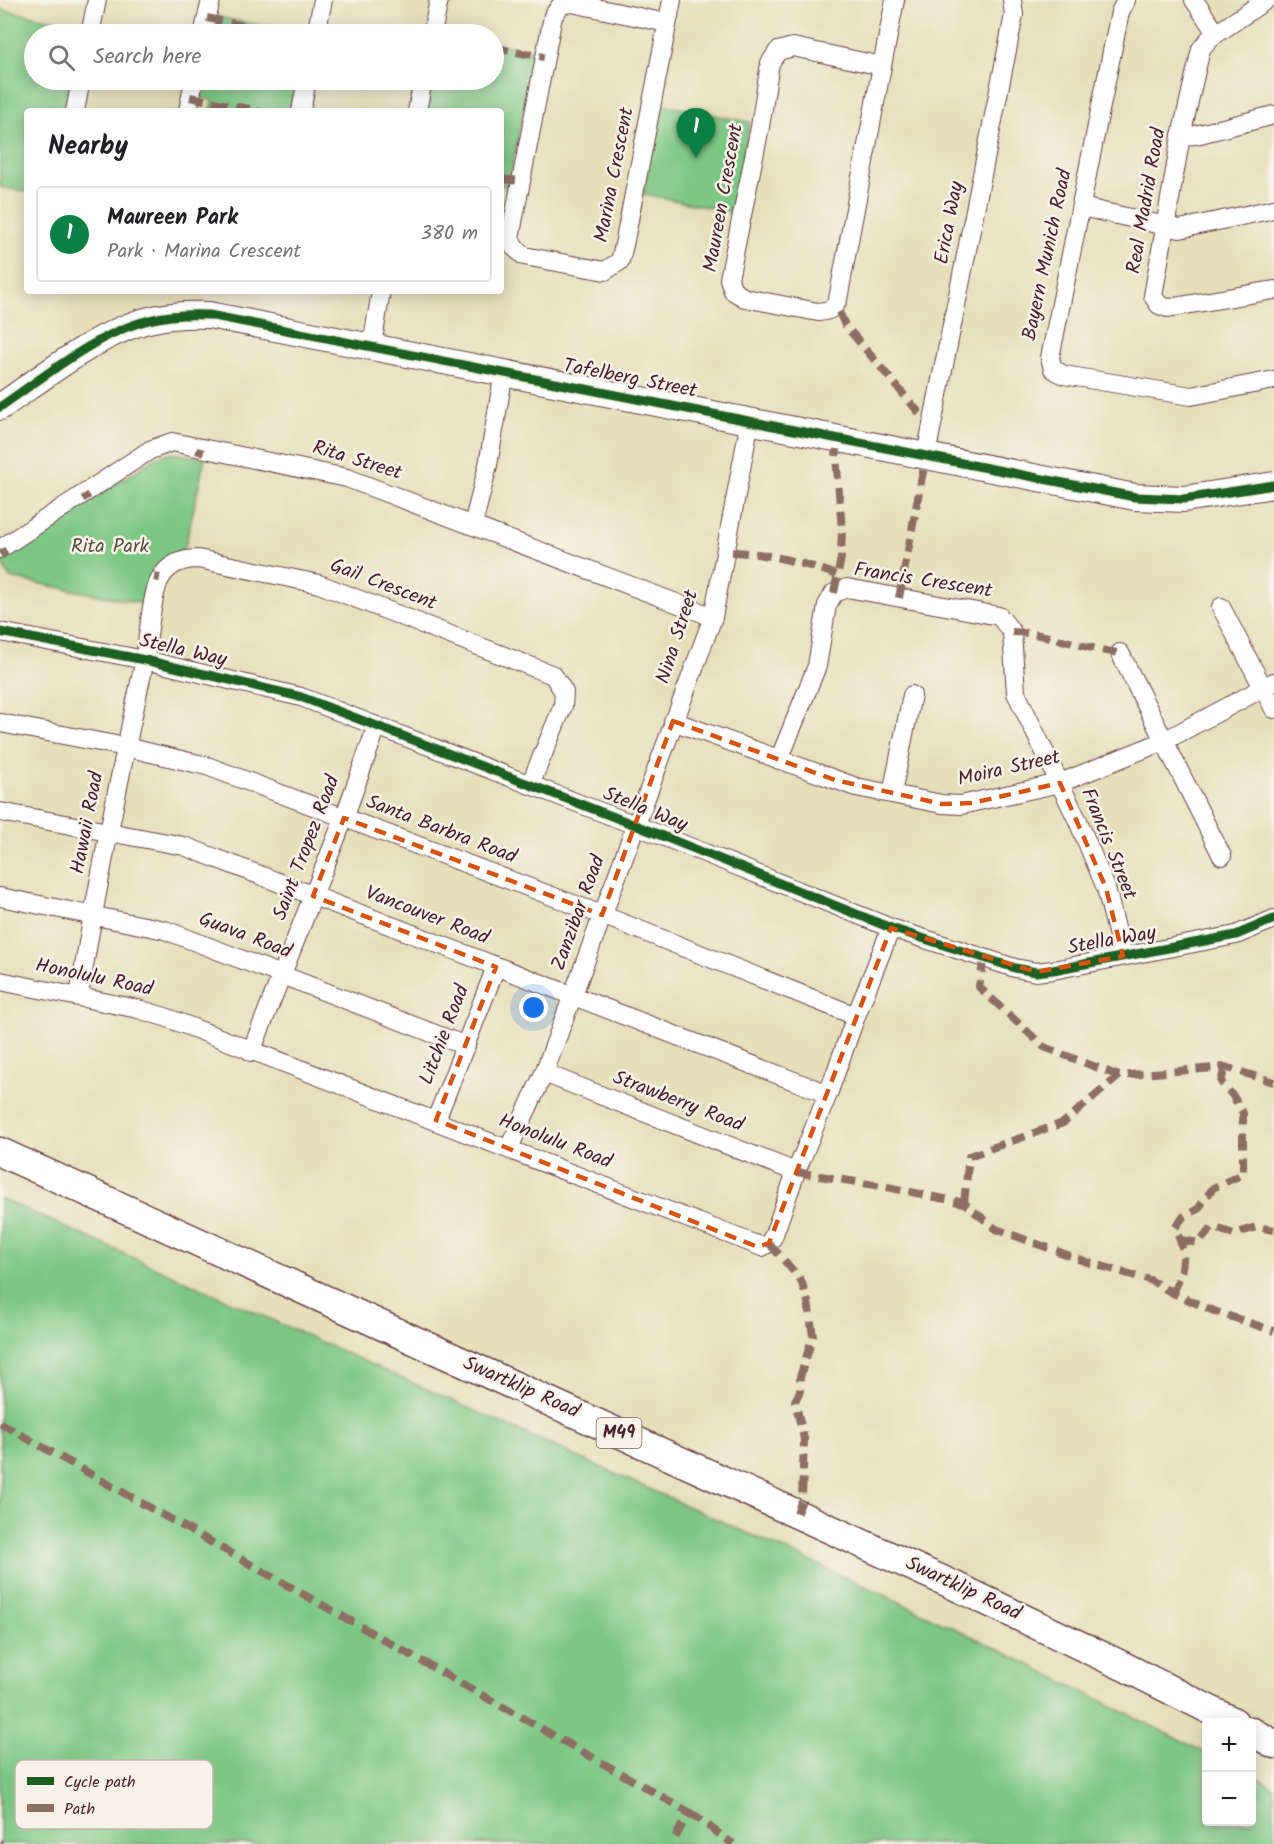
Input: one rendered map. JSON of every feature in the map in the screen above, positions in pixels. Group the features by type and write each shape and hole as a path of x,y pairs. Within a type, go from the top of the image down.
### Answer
{"main road":[{"name":"Swartklip Road","path":"0,1152 941,1579 1226,1718"},
{"path":"1256,1735 1274,1744"}],"street":[{"path":"92,24 97,0"},
{"path":"205,24 211,0"},
{"path":"318,24 323,0"},
{"path":"434,24 439,0"},
{"name":"Marina Crescent","path":"667,23 572,3 561,5 553,16 510,238 514,247 524,256 604,271 620,261 672,0"},
{"name":"Maureen Crescent","path":"882,66 793,47 778,51 770,63 760,127 729,279 733,291 745,298 818,312 836,306 895,0"},
{"name":"Erica Way","path":"926,455 1014,15 1012,0"},
{"name":"Bayern Munich Road","path":"1126,0 1120,12 1050,358 1053,369 1064,375 1191,396 1274,380"},
{"path":"1194,0 1216,33 1266,0"},
{"name":"Real Madrid Road","path":"1216,33 1201,49 1181,136 1153,290 1155,301 1163,308 1173,308 1274,290"},
{"path":"76,108 79,90"},
{"path":"189,108 192,90"},
{"path":"302,108 305,90"},
{"path":"418,108 421,90"},
{"path":"1181,136 1196,135 1274,115"},
{"path":"1081,207 1184,229 1274,209"},
{"path":"372,346 381,294"},
{"name":"Tafelberg Street","path":"0,407 112,334 140,323 169,316 209,315 1135,497 1162,500 1201,497 1274,485"},
{"path":"473,525 488,465 504,372"},
{"name":"Nina Street","path":"635,825 712,617 750,421"},
{"name":"Rita Street","path":"0,549 150,450 172,442 347,478 712,617"},
{"name":"Gail Crescent","path":"144,660 157,586 166,571 181,561 198,559 319,584 554,675 564,692 563,706 530,785"},
{"name":"Francis Crescent","path":"779,760 817,666 827,605 834,593 847,588 999,616 1012,632 1016,693 1060,783"},
{"path":"1221,607 1269,686 1274,709"},
{"name":"Stella Way","path":"0,632 144,660 294,695 635,825 891,928 1015,968 1036,972 1169,949 1236,935 1274,919"},
{"path":"1120,653 1222,856"},
{"name":"Hawaii Road","path":"79,996 92,915 144,660"},
{"name":"Moira Street","path":"674,721 856,787 942,804 960,804 1060,783 1164,741 1269,686"},
{"path":"892,794 912,695"},
{"name":"Santa Barbra Road","path":"0,723 207,765 602,915 856,1016"},
{"name":"Saint Tropez Road","path":"251,1052 344,818 377,726"},
{"name":"Francis Street","path":"1060,783 1106,888 1123,956"},
{"name":"Vancouver Road","path":"0,812 108,834 184,846 828,1094"},
{"name":"Zanzibar Road","path":"509,1148 544,1073 635,825"},
{"name":"Guava Road","path":"0,897 165,930 466,1046"},
{"name":"Honolulu Road","path":"0,981 152,1012 251,1052 509,1148 758,1247 769,1244 773,1237 891,928"},
{"name":"Litchie Road","path":"436,1120 496,967"},
{"name":"Strawberry Road","path":"544,1073 796,1172"}],"highlighted area":[{"path":"673,721 835,780 942,804 972,803 1060,783 1106,888 1123,956 1036,972 891,928 769,1243 758,1247 436,1120 496,967 313,896 344,818 602,915"}],"green space":[{"path":"0,9 72,24 24,24 24,90 69,90 66,108 24,108 24,191 0,187"},
{"path":"217,17 254,24 215,24"},
{"path":"504,45 535,51 508,187 504,186 504,108 427,108 430,90 504,90"},
{"path":"203,90 295,90 292,108 211,108 213,100 201,98"},
{"path":"658,104 750,122 732,212 643,194"},
{"name":"Rita Park","path":"170,453 205,458 185,547 162,562 151,573 146,604 10,578 0,560 157,457"},
{"path":"0,1198 861,1584 996,1648 1202,1751 1202,1826 1256,1826 1256,1777 1274,1787 1274,1844 0,1844"}],"marked path":[{"path":"207,18 235,24"},
{"path":"504,50 544,57"},
{"path":"190,97 244,108"},
{"path":"504,179 520,181"},
{"path":"839,312 845,325 924,416"},
{"path":"199,455 201,448"},
{"path":"834,593 841,558 842,530 837,449"},
{"path":"899,598 924,466"},
{"path":"84,494 88,500"},
{"path":"1,549 6,557"},
{"path":"732,552 785,559 837,575"},
{"path":"154,577 160,578"},
{"path":"1012,632 1040,635 1120,653"},
{"path":"984,958 979,987 1044,1047 1119,1076 1225,1067 1274,1082"},
{"path":"1173,1293 1183,1261 1182,1246 1175,1228 1183,1217 1198,1209 1213,1188 1243,1174 1243,1113 1221,1082 1225,1067"},
{"path":"964,1203 969,1156 1063,1123 1119,1076"},
{"path":"796,1172 964,1203 996,1229 1087,1262 1150,1280 1214,1311 1274,1331"},
{"path":"1181,1240 1199,1243 1212,1227 1234,1234 1256,1227 1274,1230"},
{"path":"769,1243 801,1280 808,1302 813,1336 800,1377 800,1391 795,1401 804,1439 802,1500 797,1513"},
{"path":"0,1423 689,1812 672,1844"},
{"path":"689,1812 733,1844"}],"cycle path":[{"path":"0,407 91,345 129,326 164,317 209,315 1135,497 1184,499 1274,485"},
{"path":"0,632 145,660 301,697 635,825 891,928 1015,968 1036,972 1053,970 1236,935 1274,919"}],"place":[{"name":"Maureen Park","path":"696,158"}]}
